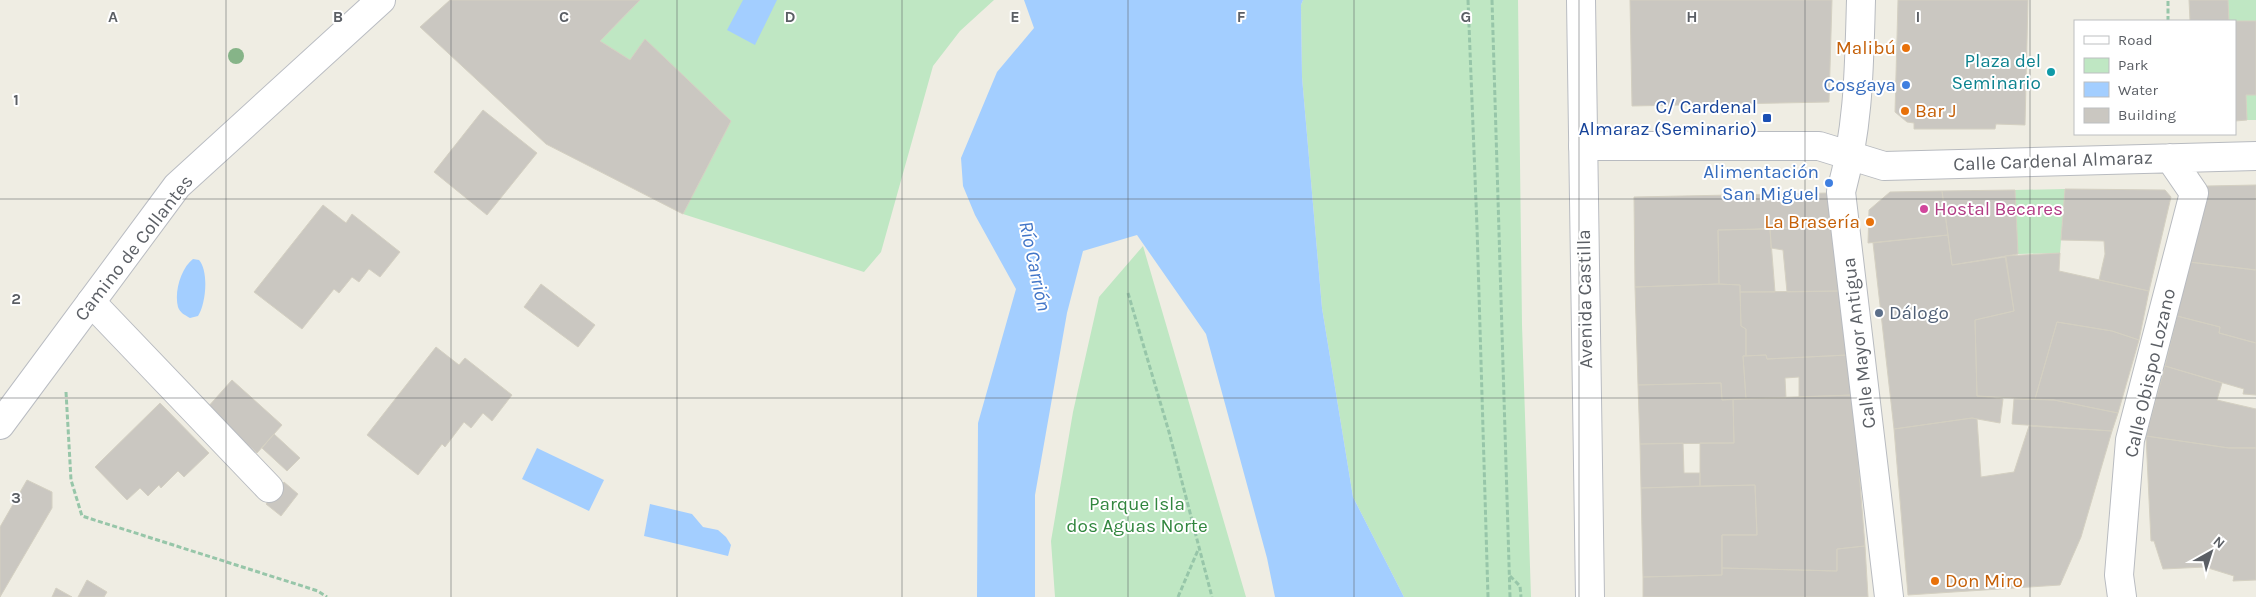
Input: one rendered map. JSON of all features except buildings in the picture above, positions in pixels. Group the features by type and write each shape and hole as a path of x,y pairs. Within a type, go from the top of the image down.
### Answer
{"street":[{"name":"Camino de Collantes","path":"0,425 177,186 360,10 380,0"},
{"name":"Avenida Castilla","path":"1581,0 1590,597"},
{"name":"Calle Mayor Antigua","path":"1862,0 1858,111 1851,155 1841,192 1889,597"},
{"name":"Calle Cardenal Almaraz","path":"1582,146 1819,146 1884,166 2256,156"},
{"name":"Calle Obispo Lozano","path":"2122,597 2119,574 2130,440 2194,193 2170,158"},
{"path":"91,302 269,488"}],"path":[{"path":"1468,0 1478,237 1488,597"},
{"path":"1492,0 1510,597"},
{"path":"2168,0 2168,20"},
{"path":"1128,293 1169,432 1212,597"},
{"path":"66,391 71,480 82,516 318,591 327,597"},
{"path":"1178,597 1198,549"},
{"path":"1510,576 1520,586 1521,597"}],"green space":[{"path":"640,0 994,0 960,31 933,66 881,252 864,272 683,214 731,121 645,40 630,60 600,41"},
{"path":"1303,0 1518,0 1522,325 1531,597 1404,597 1353,497 1322,308 1302,77 1301,5"},
{"path":"2228,0 2256,0 2256,21 2229,20"},
{"path":"2246,95 2256,95 2256,120 2247,120"},
{"path":"2065,189 2060,253 2018,254 2015,190"},
{"name":"Parque Isla dos Aguas Norte","path":"1143,246 1246,597 1055,597 1051,541 1073,412 1099,297"}],"water":[{"path":"743,0 777,0 755,45 727,30"},
{"name":"Río Carrión","path":"1024,0 1303,0 1301,5 1302,77 1322,308 1353,497 1404,597 1275,597 1267,558 1206,334 1137,235 1083,251 1067,313 1035,495 1035,597 977,597 978,423 1016,289 975,215 963,186 961,158 997,72 1034,28"},
{"path":"193,259 199,260 202,265 205,288 201,311 198,316 190,318 179,309 177,294 182,274"},
{"path":"537,448 604,480 589,511 522,479"},
{"path":"650,504 692,514 703,527 718,530 731,545 728,556 644,536"}],"place":[{"name":"Malibú","path":"1906,48"},
{"name":"Plaza del Seminario","path":"2051,72"},
{"name":"Cosgaya","path":"1906,85"},
{"name":"Bar J","path":"1905,111"},
{"name":"C/ Cardenal Almaraz (Seminario)","path":"1767,118"},
{"name":"Alimentación San Miguel","path":"1829,183"},
{"name":"Hostal Becares","path":"1924,209"},
{"name":"La Brasería","path":"1870,222"},
{"name":"Dálogo","path":"1879,313"},
{"name":"Don Miro","path":"1935,581"}]}
